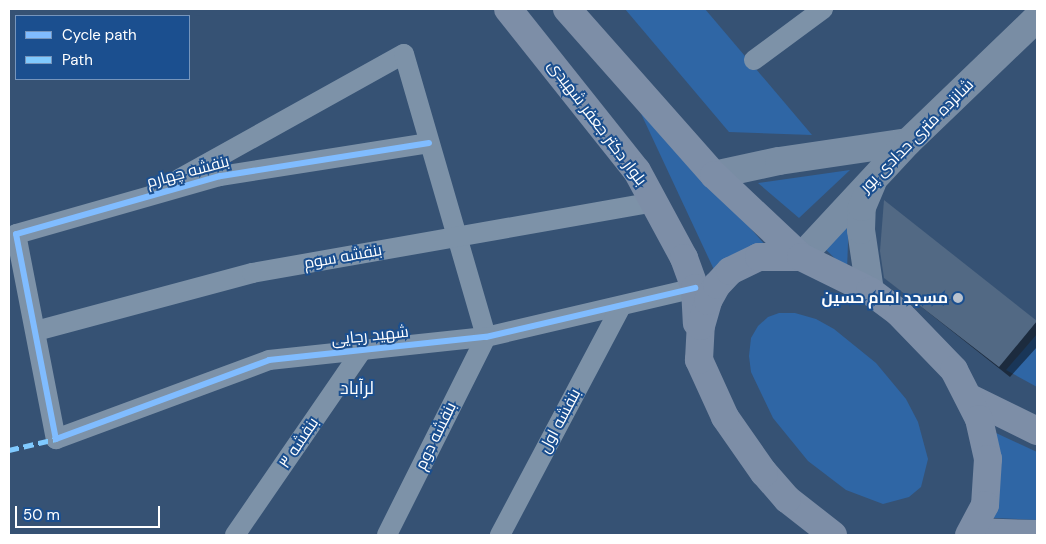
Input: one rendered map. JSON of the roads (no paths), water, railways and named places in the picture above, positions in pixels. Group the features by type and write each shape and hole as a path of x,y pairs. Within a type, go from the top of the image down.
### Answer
{"main road":[{"name":"بلوار دکتر جعفر شهیدی","path":"508,9 586,104 637,171 654,202 695,288 700,360"},
{"path":"567,9 714,175 801,257 870,292 899,313 933,346 954,370 970,398 979,419 988,458 985,505 970,534 1037,534"},
{"path":"801,257 759,257 730,271 708,301 701,326 700,360 725,417 764,473 787,499 833,535"},
{"path":"970,398 1037,431"}],"street":[{"path":"754,60 823,9"},
{"name":"شانزده متری حدادی پور","path":"801,257 875,176 1030,17"},
{"path":"149,196 404,54 486,337"},
{"path":"714,175 779,161 908,142"},
{"name":"بنفشه چهارم","path":"36,332 16,234 220,176 430,143"},
{"path":"870,292 861,230 862,207 875,176"},
{"name":"بنفشه سوم","path":"36,332 252,273 654,202"},
{"name":"شهید رجایی","path":"36,332 56,439 269,360 486,337 695,288"},
{"name":"بنفشه اول","path":"500,535 620,306"},
{"name":"بنفشه دوم","path":"387,535 486,337"},
{"name":"بنفشه ۳","path":"235,535 362,350"}],"place":[{"name":"مسجد امام حسین","path":"958,298"}],"district":[{"name":"لرآباد","path":"357,388"}]}
